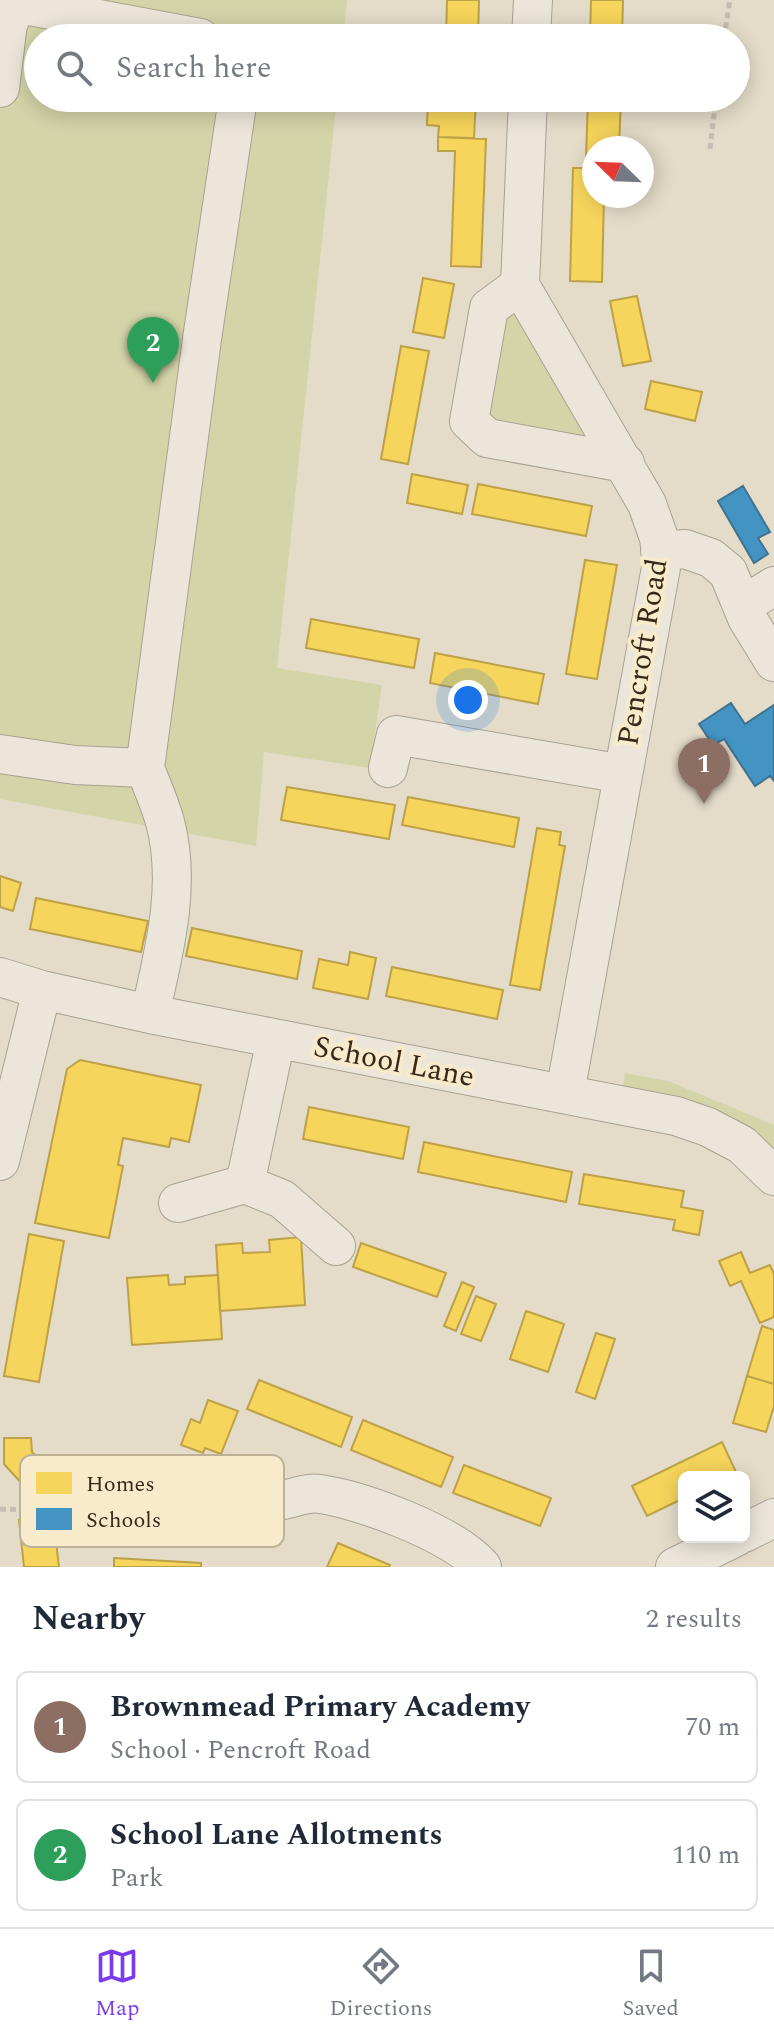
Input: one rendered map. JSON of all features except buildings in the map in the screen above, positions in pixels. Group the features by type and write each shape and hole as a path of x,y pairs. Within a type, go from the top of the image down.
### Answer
{"street":[{"path":"532,24 533,0"},
{"path":"0,88 8,23 19,4 125,24"},
{"path":"150,1014 165,946 173,879 165,823 145,768 236,112"},
{"path":"527,112 520,285 489,308 469,421 487,438 625,463"},
{"name":"Pencroft Road","path":"520,285 647,504 659,538 662,562 565,1093"},
{"path":"660,551 685,549 711,558 728,572 747,618 774,662"},
{"path":"742,606 774,586"},
{"path":"395,737 623,774"},
{"path":"0,754 75,765 145,768"},
{"name":"School Lane","path":"0,977 42,990 150,1014 676,1116 708,1127 742,1145 774,1176"},
{"path":"0,1161 42,990"},
{"path":"245,1184 276,1039"},
{"path":"178,1203 245,1184 282,1199 336,1246"},
{"path":"284,1500 317,1493 384,1512 454,1543 482,1567"},
{"path":"750,1530 774,1518"},
{"path":"675,1567 724,1543"}],"path":[{"path":"726,24 730,0"},
{"path":"710,149 714,112"},
{"path":"0,1509 20,1510"}],"green space":[{"path":"0,0 347,0 344,24 24,24 24,112 336,112 277,668 382,685 370,768 264,752 256,846 0,799"},
{"path":"518,305 598,446 492,426 477,413 493,323"},
{"path":"625,1073 668,1081 774,1125 774,1153 623,1087"}],"place":[{"name":"School Lane Allotments","path":"153,383"},
{"name":"Brownmead Primary Academy","path":"704,804"}]}
